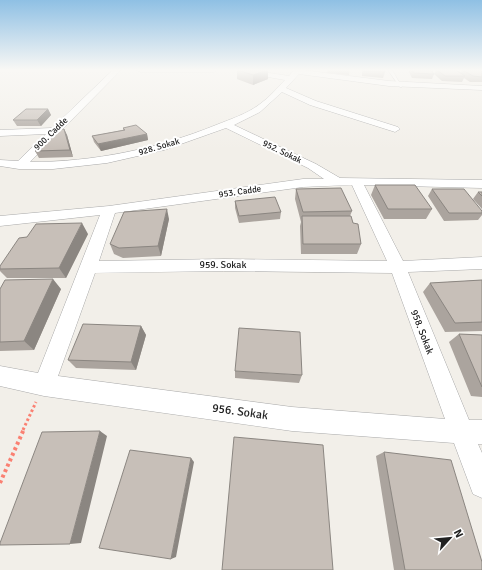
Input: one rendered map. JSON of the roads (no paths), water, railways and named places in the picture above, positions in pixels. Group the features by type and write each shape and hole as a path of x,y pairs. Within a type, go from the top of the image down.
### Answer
{"street":[{"name":"900. Cadde","path":"19,166 90,97"},
{"name":"928. Sokak","path":"0,163 19,166 64,165 140,153 193,138 227,125 262,106 271,97"},
{"path":"299,97 313,103 395,129"},
{"name":"952. Sokak","path":"227,125 312,166 336,181"},
{"path":"0,133 54,131"},
{"name":"953. Cadde","path":"0,221 109,210 303,183 356,181 482,184"},
{"name":"958. Sokak","path":"356,181 398,267 471,432 482,485"},
{"path":"44,385 109,210"},
{"name":"959. Sokak","path":"89,267 224,265 398,267 482,263"},
{"name":"956. Sokak","path":"0,376 44,385 292,418 471,432"}]}
